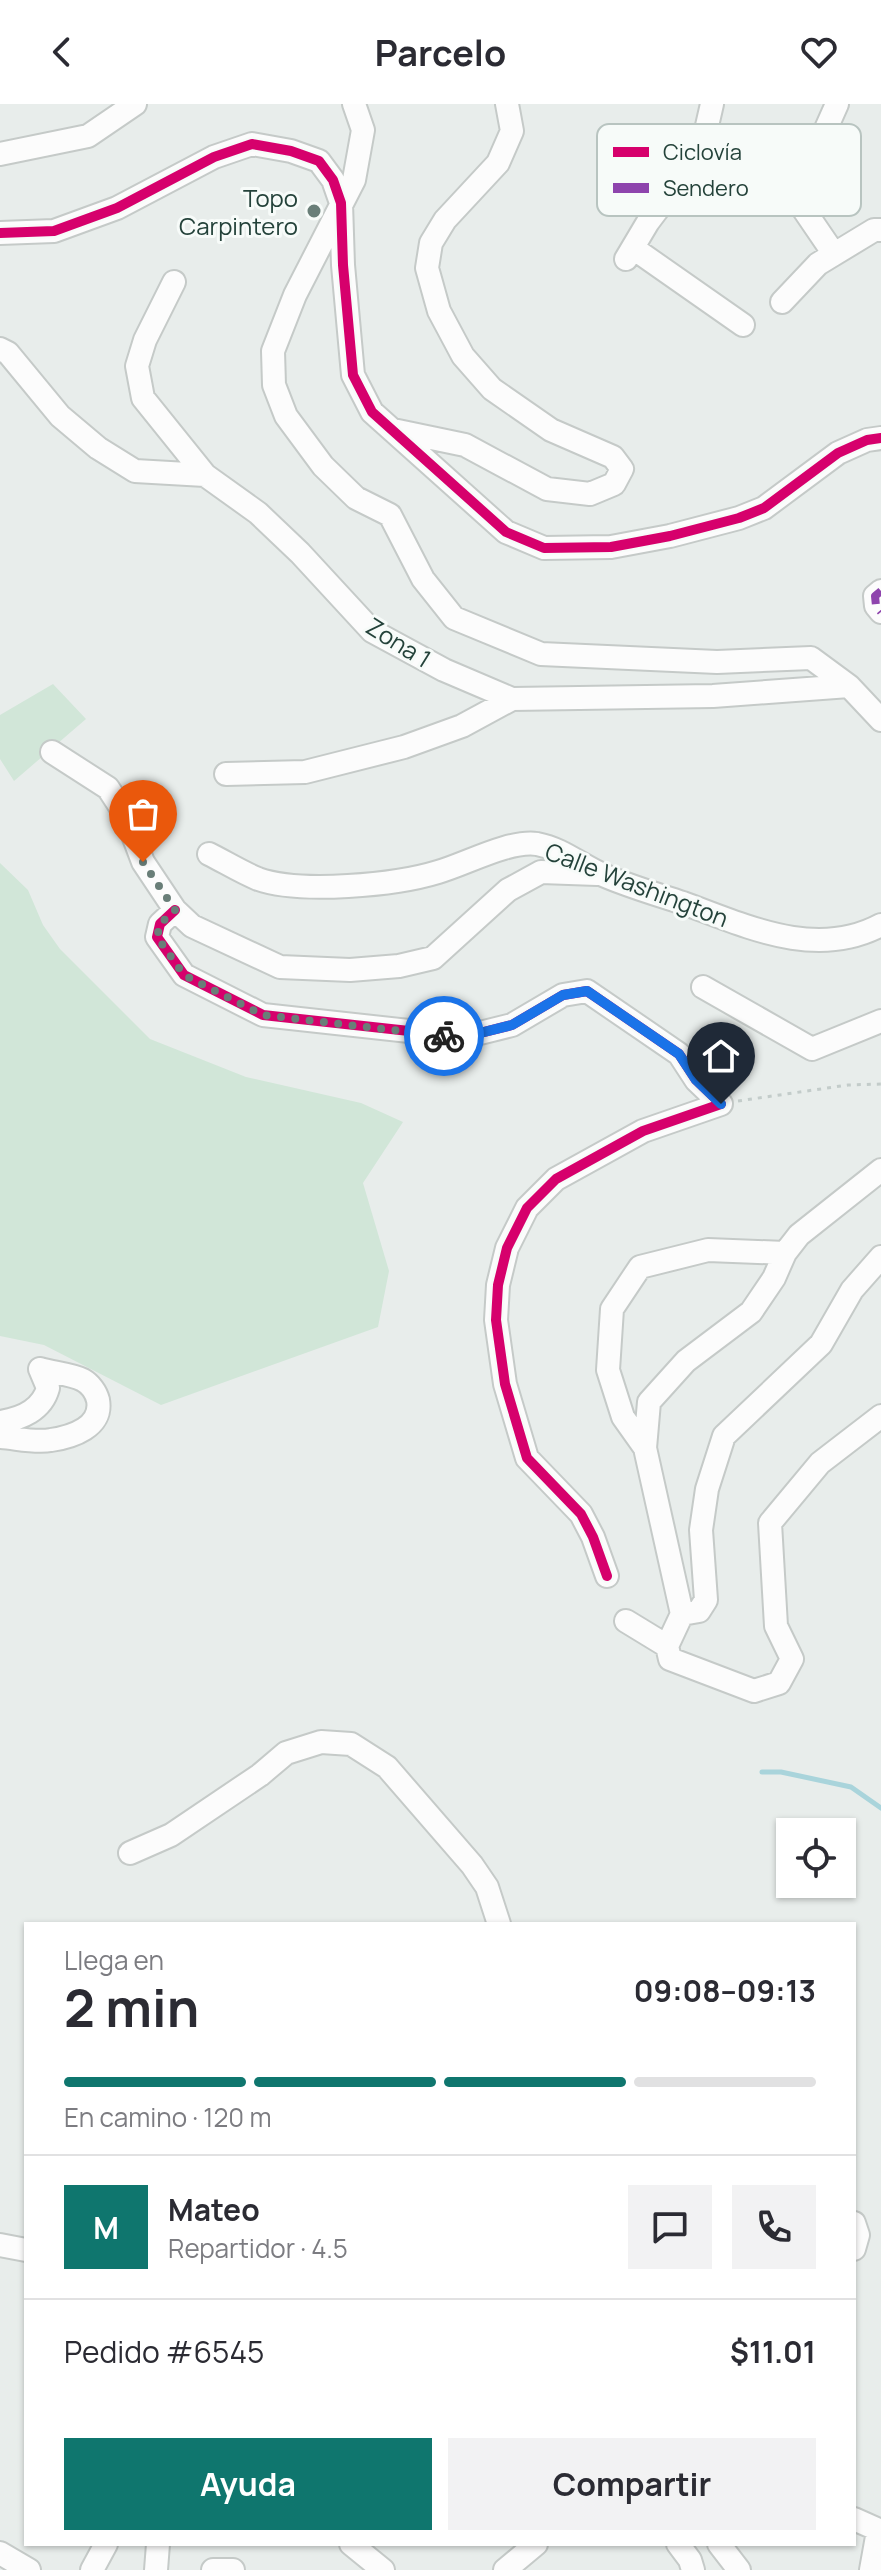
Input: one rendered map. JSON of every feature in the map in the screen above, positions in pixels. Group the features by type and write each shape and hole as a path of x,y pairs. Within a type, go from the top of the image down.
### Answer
{"street":[{"path":"0,154 88,136 135,104"},
{"path":"354,104 363,130 354,180 295,295 273,351 274,385 286,416 323,466 356,498 390,515 423,579 454,618 541,654 717,662 811,658 849,686 881,720"},
{"path":"391,430 465,445 547,489 590,494 614,484 622,469 613,457 551,430 492,389 463,356 439,311 427,268 431,243 445,220 498,163 512,131 507,104"},
{"path":"707,124 712,104"},
{"path":"828,124 837,104"},
{"path":"0,233 54,231 117,208 214,157 252,144 291,151 319,161 333,180 341,203 353,375 372,412 506,532 544,548 611,547 739,518 764,508 838,453 867,440 881,438"},
{"path":"653,216 630,253 743,325"},
{"path":"808,216 834,254"},
{"path":"782,302 818,264 874,230 881,230"},
{"name":"Zona 1","path":"174,282 145,340 137,366 143,398 205,475 258,513 300,553 372,631 444,670 512,699 713,696 849,686"},
{"path":"0,349 8,353 60,416 98,448 135,471 205,475"},
{"path":"881,591 875,596 876,606 881,612"},
{"path":"226,774 305,772 404,747 462,726 512,699"},
{"path":"52,752 108,788 125,814 143,862 175,910 192,926 280,967 350,970 399,966 433,958 508,890 541,872 602,875"},
{"name":"Calle Washington","path":"209,854 260,880 308,886 371,886 436,873 509,848 534,844 563,852 602,875 774,936 811,941 843,938 881,925"},
{"path":"175,910 160,924 157,937 184,975 263,1015 464,1037 512,1025 563,995 587,991 679,1054 696,1080 721,1104 643,1131 556,1179 527,1208 507,1248 496,1320 505,1384 527,1458 530,1465 581,1514 607,1576"},
{"path":"703,987 812,1049 881,1021"},
{"path":"881,1170 799,1235 751,1312 686,1361 649,1402 645,1448 682,1614 667,1646 670,1659 754,1691 779,1683 792,1659 776,1626 770,1523 820,1463 881,1416"},
{"path":"645,1448 623,1417 608,1370 612,1309 640,1267 708,1250 785,1253"},
{"path":"682,1614 699,1611 706,1600 701,1530 707,1489 724,1436 821,1344 852,1290 881,1257"},
{"path":"0,1422 21,1417 40,1404 48,1388 40,1369 84,1381 96,1394 99,1409 96,1417 77,1433 47,1441 0,1437"},
{"path":"626,1621 667,1646"},
{"path":"130,1853 171,1835 260,1775 286,1753 321,1742 351,1744 387,1767 472,1865 487,1887 498,1922"},
{"path":"0,2245 24,2250"},
{"path":"856,2520 880,2531 871,2570"},
{"path":"25,2569 26,2546"},
{"path":"92,2570 105,2546"},
{"path":"156,2570 158,2546"},
{"path":"353,2546 383,2570"},
{"path":"505,2570 534,2546"},
{"path":"680,2546 693,2570"},
{"path":"721,2546 739,2570"},
{"path":"0,2553 25,2569"},
{"path":"213,2570 233,2570"}],"path":[{"path":"721,1104 848,1085 881,1084"}],"green space":[{"path":"53,684 86,719 14,781 0,759 0,715"},
{"path":"0,863 28,890 43,925 60,949 150,1039 246,1077 361,1103 403,1122 363,1183 389,1271 378,1327 161,1405 44,1345 0,1336"}],"waterway":[{"path":"762,1772 781,1772 851,1787 881,1808"}],"marked path":[{"path":"881,591 875,596 876,606 881,612"}],"cycle path":[{"path":"0,233 54,231 117,208 214,157 252,144 291,151 319,161 333,180 341,203 353,375 372,412 506,532 544,548 611,547 739,518 764,508 838,453 867,440 881,438"},
{"path":"175,910 160,924 157,937 184,975 263,1015 464,1037 512,1025 563,995 587,991 679,1054 696,1080 721,1104 643,1131 556,1179 527,1208 507,1248 498,1285 496,1320 505,1384 527,1458 581,1514 607,1576"}],"way so far":[{"path":"143,862 175,910 160,924 157,937 184,975 263,1015 444,1036"}],"place":[{"name":"Topo Carpintero","path":"314,211"}],"route":[{"path":"444,1036 464,1037 512,1025 563,995 587,991 679,1054 696,1080 721,1104"}]}
